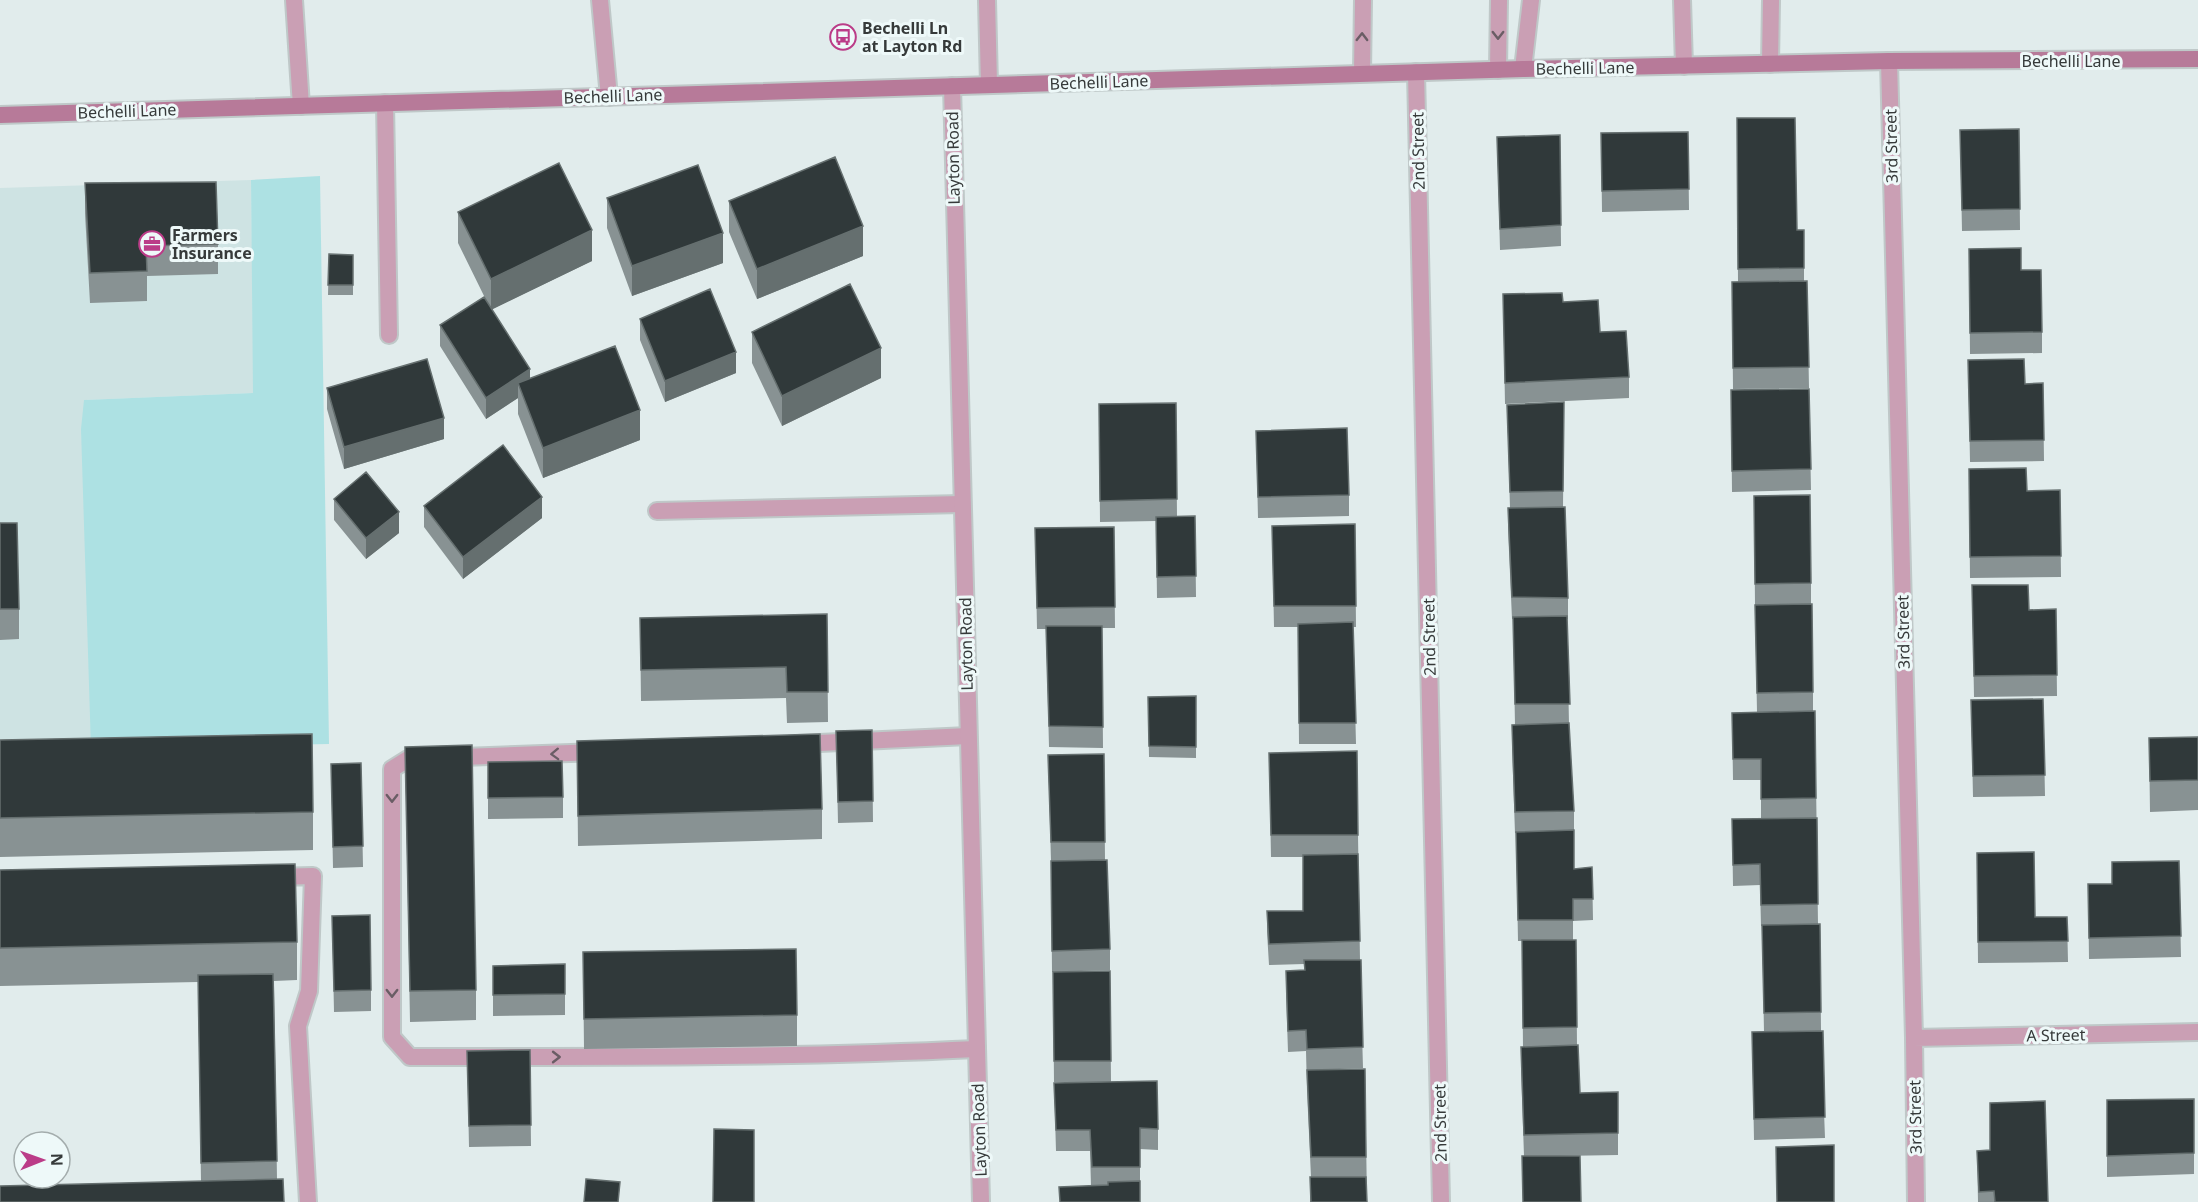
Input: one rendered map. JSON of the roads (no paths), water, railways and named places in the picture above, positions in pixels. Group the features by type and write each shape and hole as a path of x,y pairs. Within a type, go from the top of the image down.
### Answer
{"main road":[{"name":"Bechelli Lane","path":"0,115 1523,69 1889,61 2198,59"}],"street":[{"path":"294,0 301,106"},
{"path":"600,0 609,97"},
{"path":"987,0 989,85"},
{"path":"1362,74 1363,0"},
{"path":"1498,0 1498,70"},
{"path":"1523,69 1531,0"},
{"path":"1682,0 1684,66"},
{"path":"1770,64 1771,0"},
{"name":"3rd Street","path":"1889,61 1914,1038 1916,1202"},
{"name":"2nd Street","path":"1416,72 1441,1202"},
{"name":"Layton Road","path":"952,86 981,1202"},
{"path":"385,104 388,335"},
{"path":"657,511 962,504"},
{"path":"779,744 968,736"},
{"path":"612,751 408,759 392,769 392,1037 410,1057 615,1057 896,1053 977,1049"},
{"path":"255,877 313,876 309,991 298,1026 308,1202"},
{"name":"A Street","path":"1914,1038 2198,1032"}],"place":[{"name":"Bechelli Ln at Layton Rd","path":"843,37"},
{"name":"Farmers Insurance","path":"152,244"}]}
